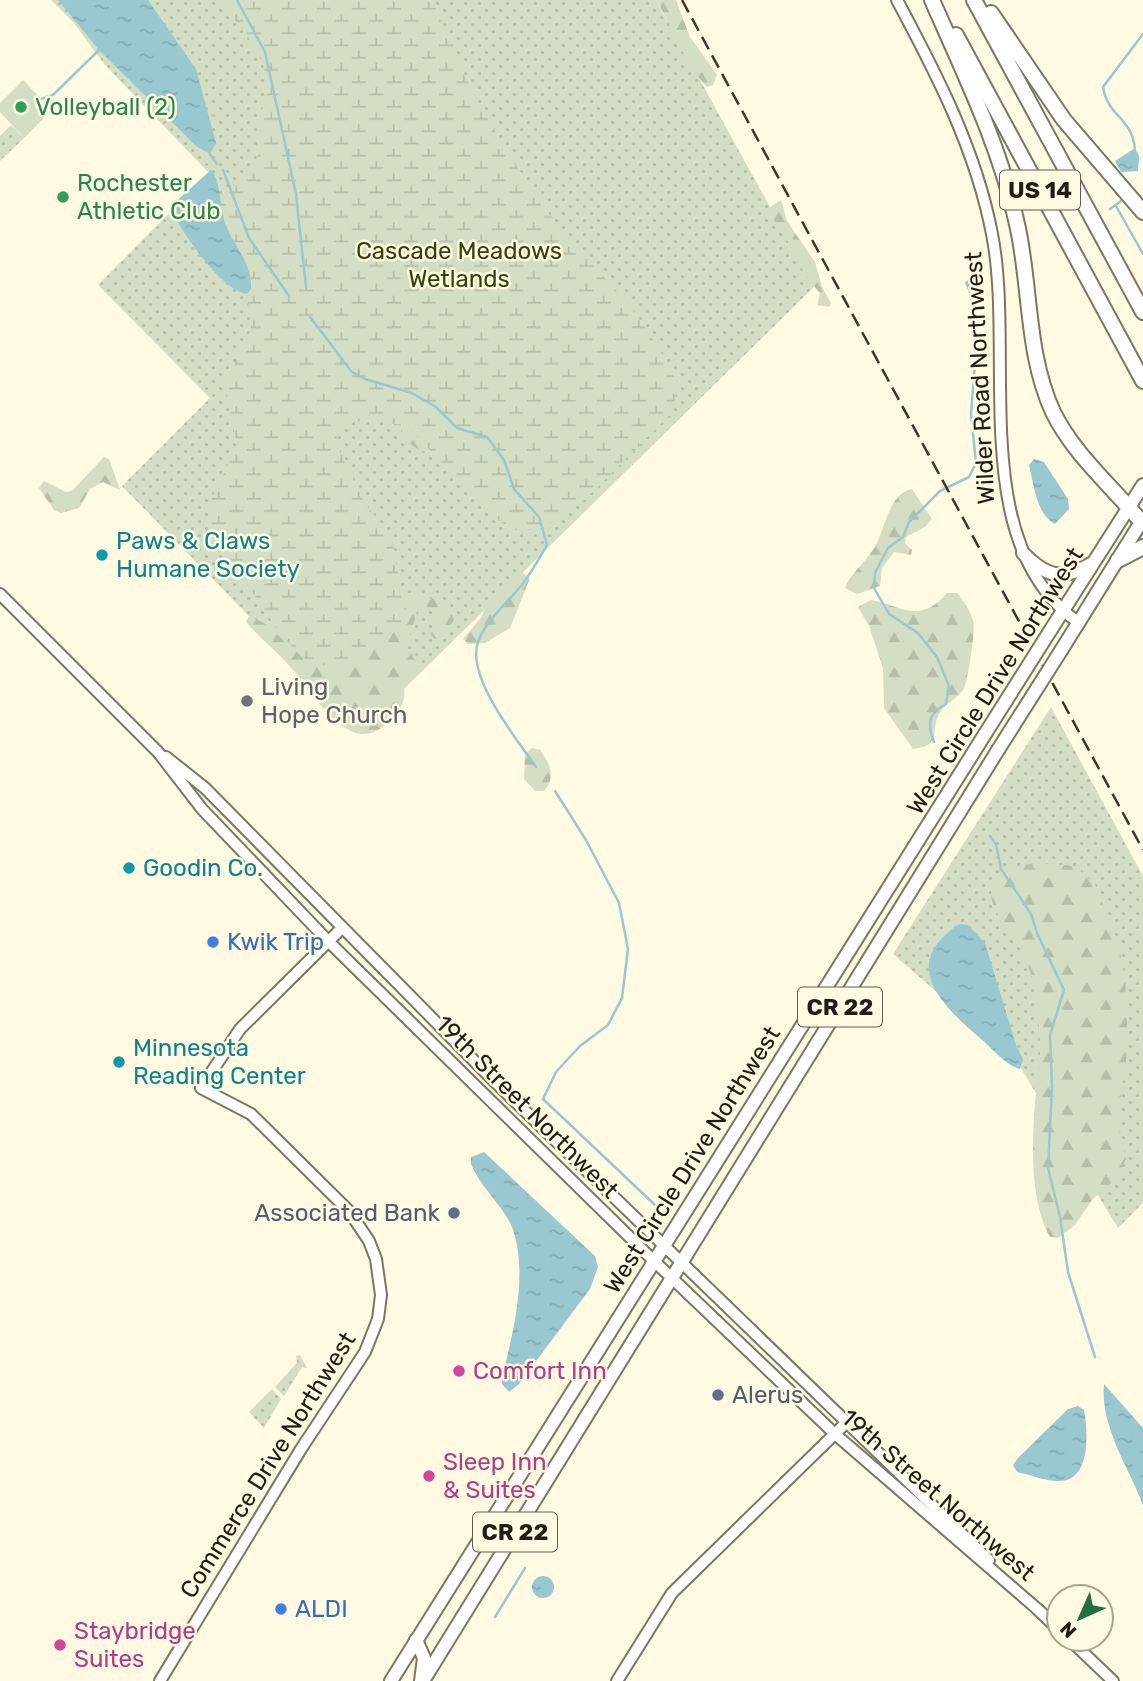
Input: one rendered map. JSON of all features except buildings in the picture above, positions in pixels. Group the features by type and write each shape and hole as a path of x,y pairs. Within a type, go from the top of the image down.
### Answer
{"highway":[{"name":"US 14","path":"935,0 1143,381"},
{"path":"935,0 987,129 1008,190 1025,263 1038,363 1048,400 1074,446 1142,522"},
{"name":"US 14","path":"974,0 1143,312"},
{"path":"982,0 1058,113 1143,212"},
{"path":"1118,560 1143,547"}],"main road":[{"name":"West Circle Drive Northwest","path":"391,1681 1143,485"},
{"name":"West Circle Drive Northwest","path":"422,1681 1142,522"},
{"path":"1023,553 1040,570 1052,576 1074,573 1094,562"},
{"path":"416,1640 424,1658 422,1681"}],"street":[{"name":"Wilder Road Northwest","path":"897,0 958,122 989,219 1000,291 1006,501 1023,553 1042,590 1063,612 1079,623"},
{"name":"19th Street Northwest","path":"0,594 158,752 202,809 329,942 653,1261 835,1434 1042,1613"},
{"name":"19th Street Northwest","path":"158,752 205,788 495,1082 1045,1616"},
{"path":"329,942 342,928"},
{"name":"Commerce Drive Northwest","path":"160,1681 301,1449 365,1352 378,1319 381,1295 376,1259 369,1241 349,1211 251,1114 201,1088 240,1029 329,942"},
{"path":"617,1681 672,1593 847,1422"},
{"path":"1084,1653 1113,1681"}],"green space":[{"name":"Cascade Meadows Wetlands","path":"51,0 656,0 814,287 361,731 122,486 210,398 98,285 209,173 105,65 74,23"},
{"path":"219,0 435,0 472,89 506,149 561,229 642,322 679,386 670,415 586,499 552,522 523,531 509,529 491,514 409,428 376,421 354,422 345,427 339,434 337,445 364,502 392,538 400,584 407,604 405,619 397,630 354,658 321,666 309,663 281,635 218,541 208,517 210,502 237,445 225,384 251,329 247,294 218,202 257,157 261,142 260,115 266,100 267,85 265,72 254,46"},
{"path":"656,0 676,0 690,37 717,75 713,85 707,87 692,68"},
{"name":"Volleyball (2)","path":"23,80 41,99 43,119 24,138 0,112 0,103"},
{"path":"11,125 24,138 0,161 0,136"},
{"path":"781,200 787,221 815,262 822,287 831,303 829,307 817,305 820,293 771,216 769,208"},
{"path":"402,414 440,453 424,452 412,446 401,429 399,421"},
{"path":"104,457 109,459 120,490 103,482 90,489 79,508 61,513 54,510 39,488 44,481 66,492 72,491"},
{"path":"912,489 932,519 925,527 906,537 905,543 912,550 911,555 894,552 882,568 880,586 857,594 845,588 874,549 893,503"},
{"path":"520,571 530,578 510,628 485,643 468,644 463,639 480,619 492,596"},
{"path":"408,593 450,603 454,620 442,637 435,639 430,634 437,617 432,611 417,611 407,646 419,668 403,686 402,704 397,713 372,733 353,732 334,719 285,661 246,622 249,616 266,624 303,658 313,656"},
{"path":"947,593 957,593 967,606 973,621 968,675 962,691 937,718 932,740 923,747 913,749 884,708 883,668 869,626 858,607 871,600 919,611 928,609"},
{"path":"1051,707 1143,876 1143,1203 1118,1228 1017,1062 893,954"},
{"path":"532,748 540,750 549,765 551,776 544,791 535,791 524,779 525,754"},
{"path":"1037,863 1075,866 1095,884 1119,946 1125,978 1128,1044 1118,1121 1126,1158 1119,1176 1092,1200 1075,1225 1058,1238 1050,1237 1036,1195 1033,1146 1040,1031 1034,988 1023,953 996,910 991,890 1001,869"},
{"path":"300,1355 307,1368 302,1367 284,1396 275,1387 297,1363 296,1356"},
{"path":"272,1389 281,1399 264,1428 249,1412"}],"water":[{"path":"58,0 148,0 196,69 216,143 210,154 196,146 99,50"},
{"path":"1135,148 1139,156 1138,171 1121,172 1115,161"},
{"path":"211,170 219,188 225,223 249,271 251,289 247,294 226,283 204,260 172,211 174,203"},
{"path":"974,272 982,280 970,294 965,283"},
{"path":"1034,459 1044,462 1068,499 1069,509 1055,524 1044,513 1037,498 1029,465"},
{"path":"959,924 968,925 985,943 1016,1045 1023,1059 1020,1069 1004,1061 966,1026 932,984 929,969 931,954 941,939"},
{"path":"484,1152 595,1256 598,1267 590,1289 519,1384 509,1392 502,1384 502,1378 518,1303 519,1264 512,1227 471,1164 471,1157"},
{"path":"1104,1384 1143,1428 1143,1505 1116,1446 1106,1415"},
{"path":"1078,1406 1084,1410 1086,1441 1083,1463 1078,1472 1071,1478 1056,1481 1017,1472 1013,1465 1018,1458 1068,1409"},
{"path":"543,1576 551,1579 554,1587 551,1595 543,1598 535,1595 532,1587 535,1579"}],"waterway":[{"path":"237,0 265,52 296,194 306,287"},
{"path":"1135,150 1129,130 1110,105 1103,87 1143,34"},
{"path":"41,99 53,95 99,50"},
{"path":"210,154 217,164"},
{"path":"223,170 249,238 289,296"},
{"path":"1110,209 1121,201"},
{"path":"1116,206 1143,254"},
{"path":"934,742 930,730 932,715 946,704 949,686 937,657 918,633 889,614 874,588 875,573 888,548 903,537 909,522 940,491 969,477 976,463 971,414 977,338 970,292"},
{"path":"310,317 352,372 365,379 412,393 436,407 457,428 487,437 504,460 514,489 539,517 547,545 524,582 492,618 478,642 476,657 479,673 495,708 536,767"},
{"path":"555,791 586,840 619,903 628,949 622,998 608,1025 580,1046 556,1072 543,1099 655,1205"},
{"path":"990,836 996,844 1001,869 1031,914 1064,990 1050,1035 1052,1086 1048,1168 1060,1217 1068,1272 1095,1357"},
{"path":"495,1617 525,1568"}],"railway":[{"path":"682,0 1143,850"}],"place":[{"name":"Volleyball (2)","path":"21,107"},
{"name":"Rochester Athletic Club","path":"63,197"},
{"name":"Paws & Claws Humane Society","path":"102,555"},
{"name":"Living Hope Church","path":"247,701"},
{"name":"Goodin Co.","path":"129,868"},
{"name":"Kwik Trip","path":"213,942"},
{"name":"Minnesota Reading Center","path":"119,1062"},
{"name":"Associated Bank","path":"454,1213"},
{"name":"Comfort Inn","path":"459,1371"},
{"name":"Alerus","path":"718,1395"},
{"name":"Sleep Inn & Suites","path":"429,1476"},
{"name":"ALDI","path":"281,1609"},
{"name":"Staybridge Suites","path":"60,1645"}]}
